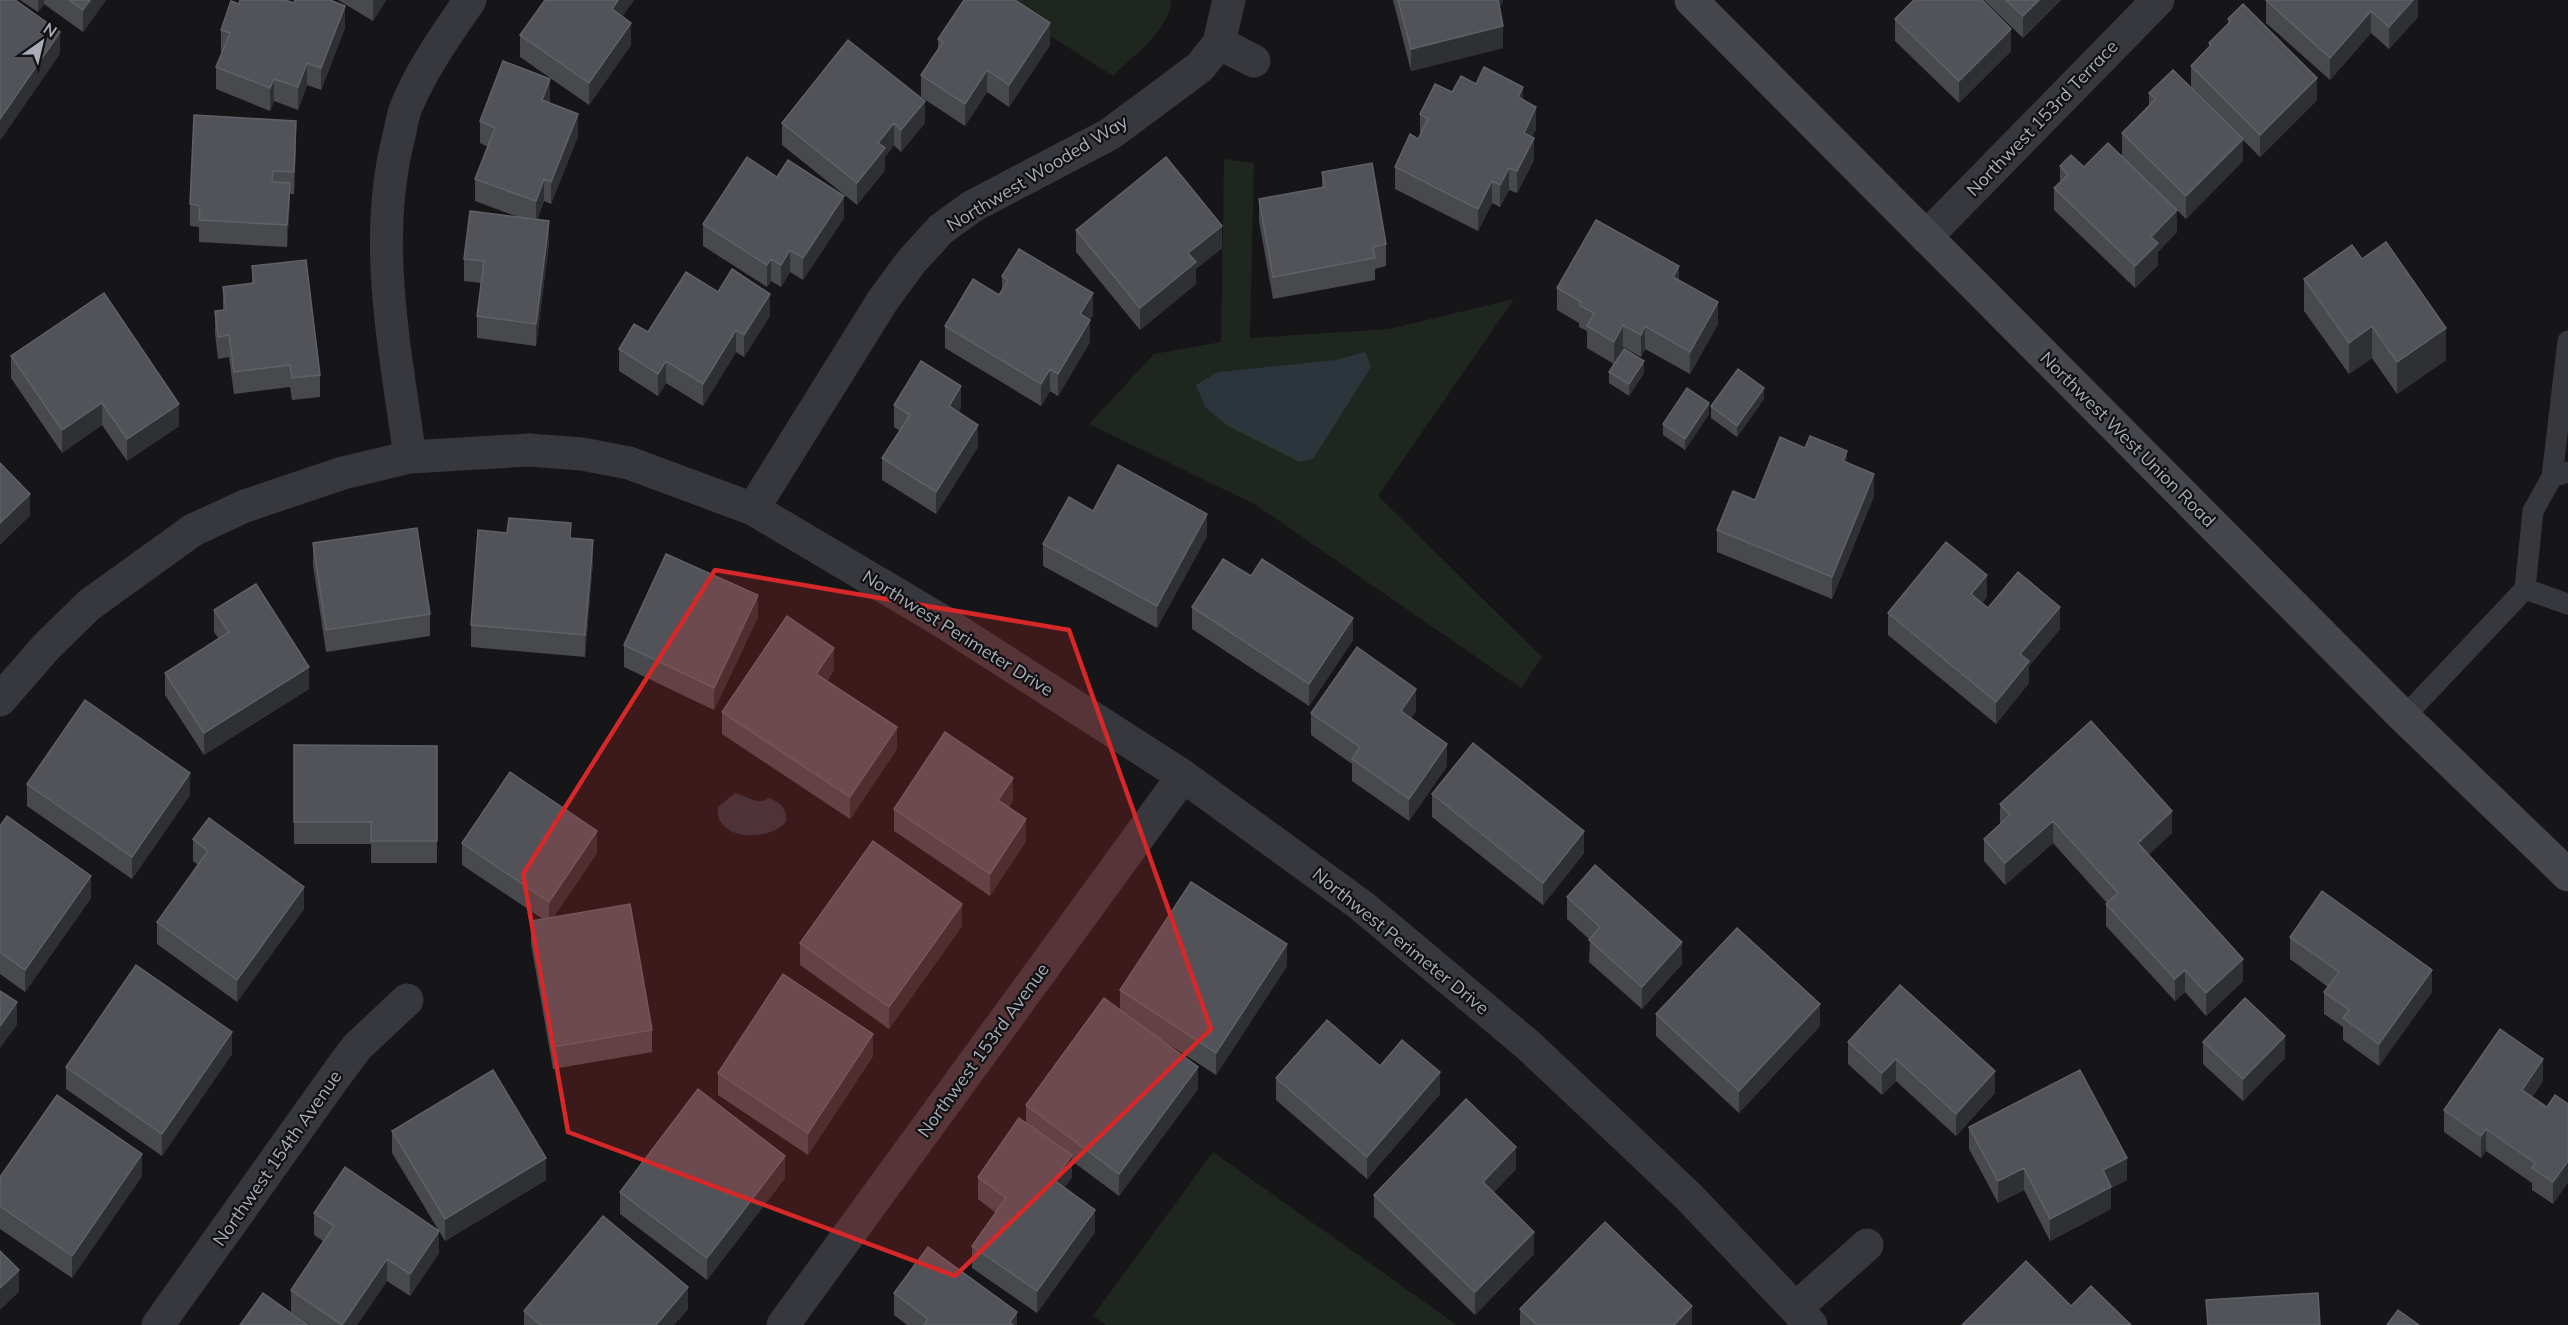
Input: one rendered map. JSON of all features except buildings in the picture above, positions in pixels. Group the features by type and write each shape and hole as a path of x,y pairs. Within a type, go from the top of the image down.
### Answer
{"street":[{"path":"410,457 389,305 387,212 393,157 406,106 432,56 470,0"},
{"name":"Northwest Wooded Way","path":"753,509 883,300 911,262 941,229 973,206 1110,134 1200,67 1219,43 1229,0"},
{"name":"Northwest West Union Road","path":"1691,0 2404,717 2568,875"},
{"name":"Northwest 153rd Terrace","path":"1926,237 2158,0"},
{"path":"1219,43 1254,61"},
{"name":"Northwest Perimeter Drive","path":"0,700 47,646 89,605 193,530 245,506 343,473 410,457 529,450 582,454 629,463 753,509 942,621 1183,776 1362,906 1528,1045 1682,1191 1803,1317 1867,1245"},
{"name":"Northwest 153rd Avenue","path":"783,1325 1183,776"},
{"name":"Northwest 154th Avenue","path":"158,1325 357,1047 407,1000"}],"lane":[{"path":"2404,717 2525,590 2532,511 2560,475 2568,341"},
{"path":"2525,590 2568,604"}],"highlighted area":[{"path":"715,570 1069,630 1211,1029 955,1276 568,1132 523,874"}],"shaded area":[{"path":"994,0 1171,0 1170,10 1158,31 1113,76"},
{"path":"1224,159 1254,163 1250,338 1389,329 1514,299 1378,496 1542,657 1521,688 1256,505 1089,424 1154,354 1221,342"},
{"path":"1365,352 1371,367 1313,459 1300,462 1228,426 1205,407 1196,385 1218,372 1336,360"},
{"path":"735,793 756,801 769,798 777,802 784,810 786,822 768,833 744,835 733,832 719,818 718,807"},
{"path":"1213,1152 1457,1325 1106,1325 1093,1316"}]}
